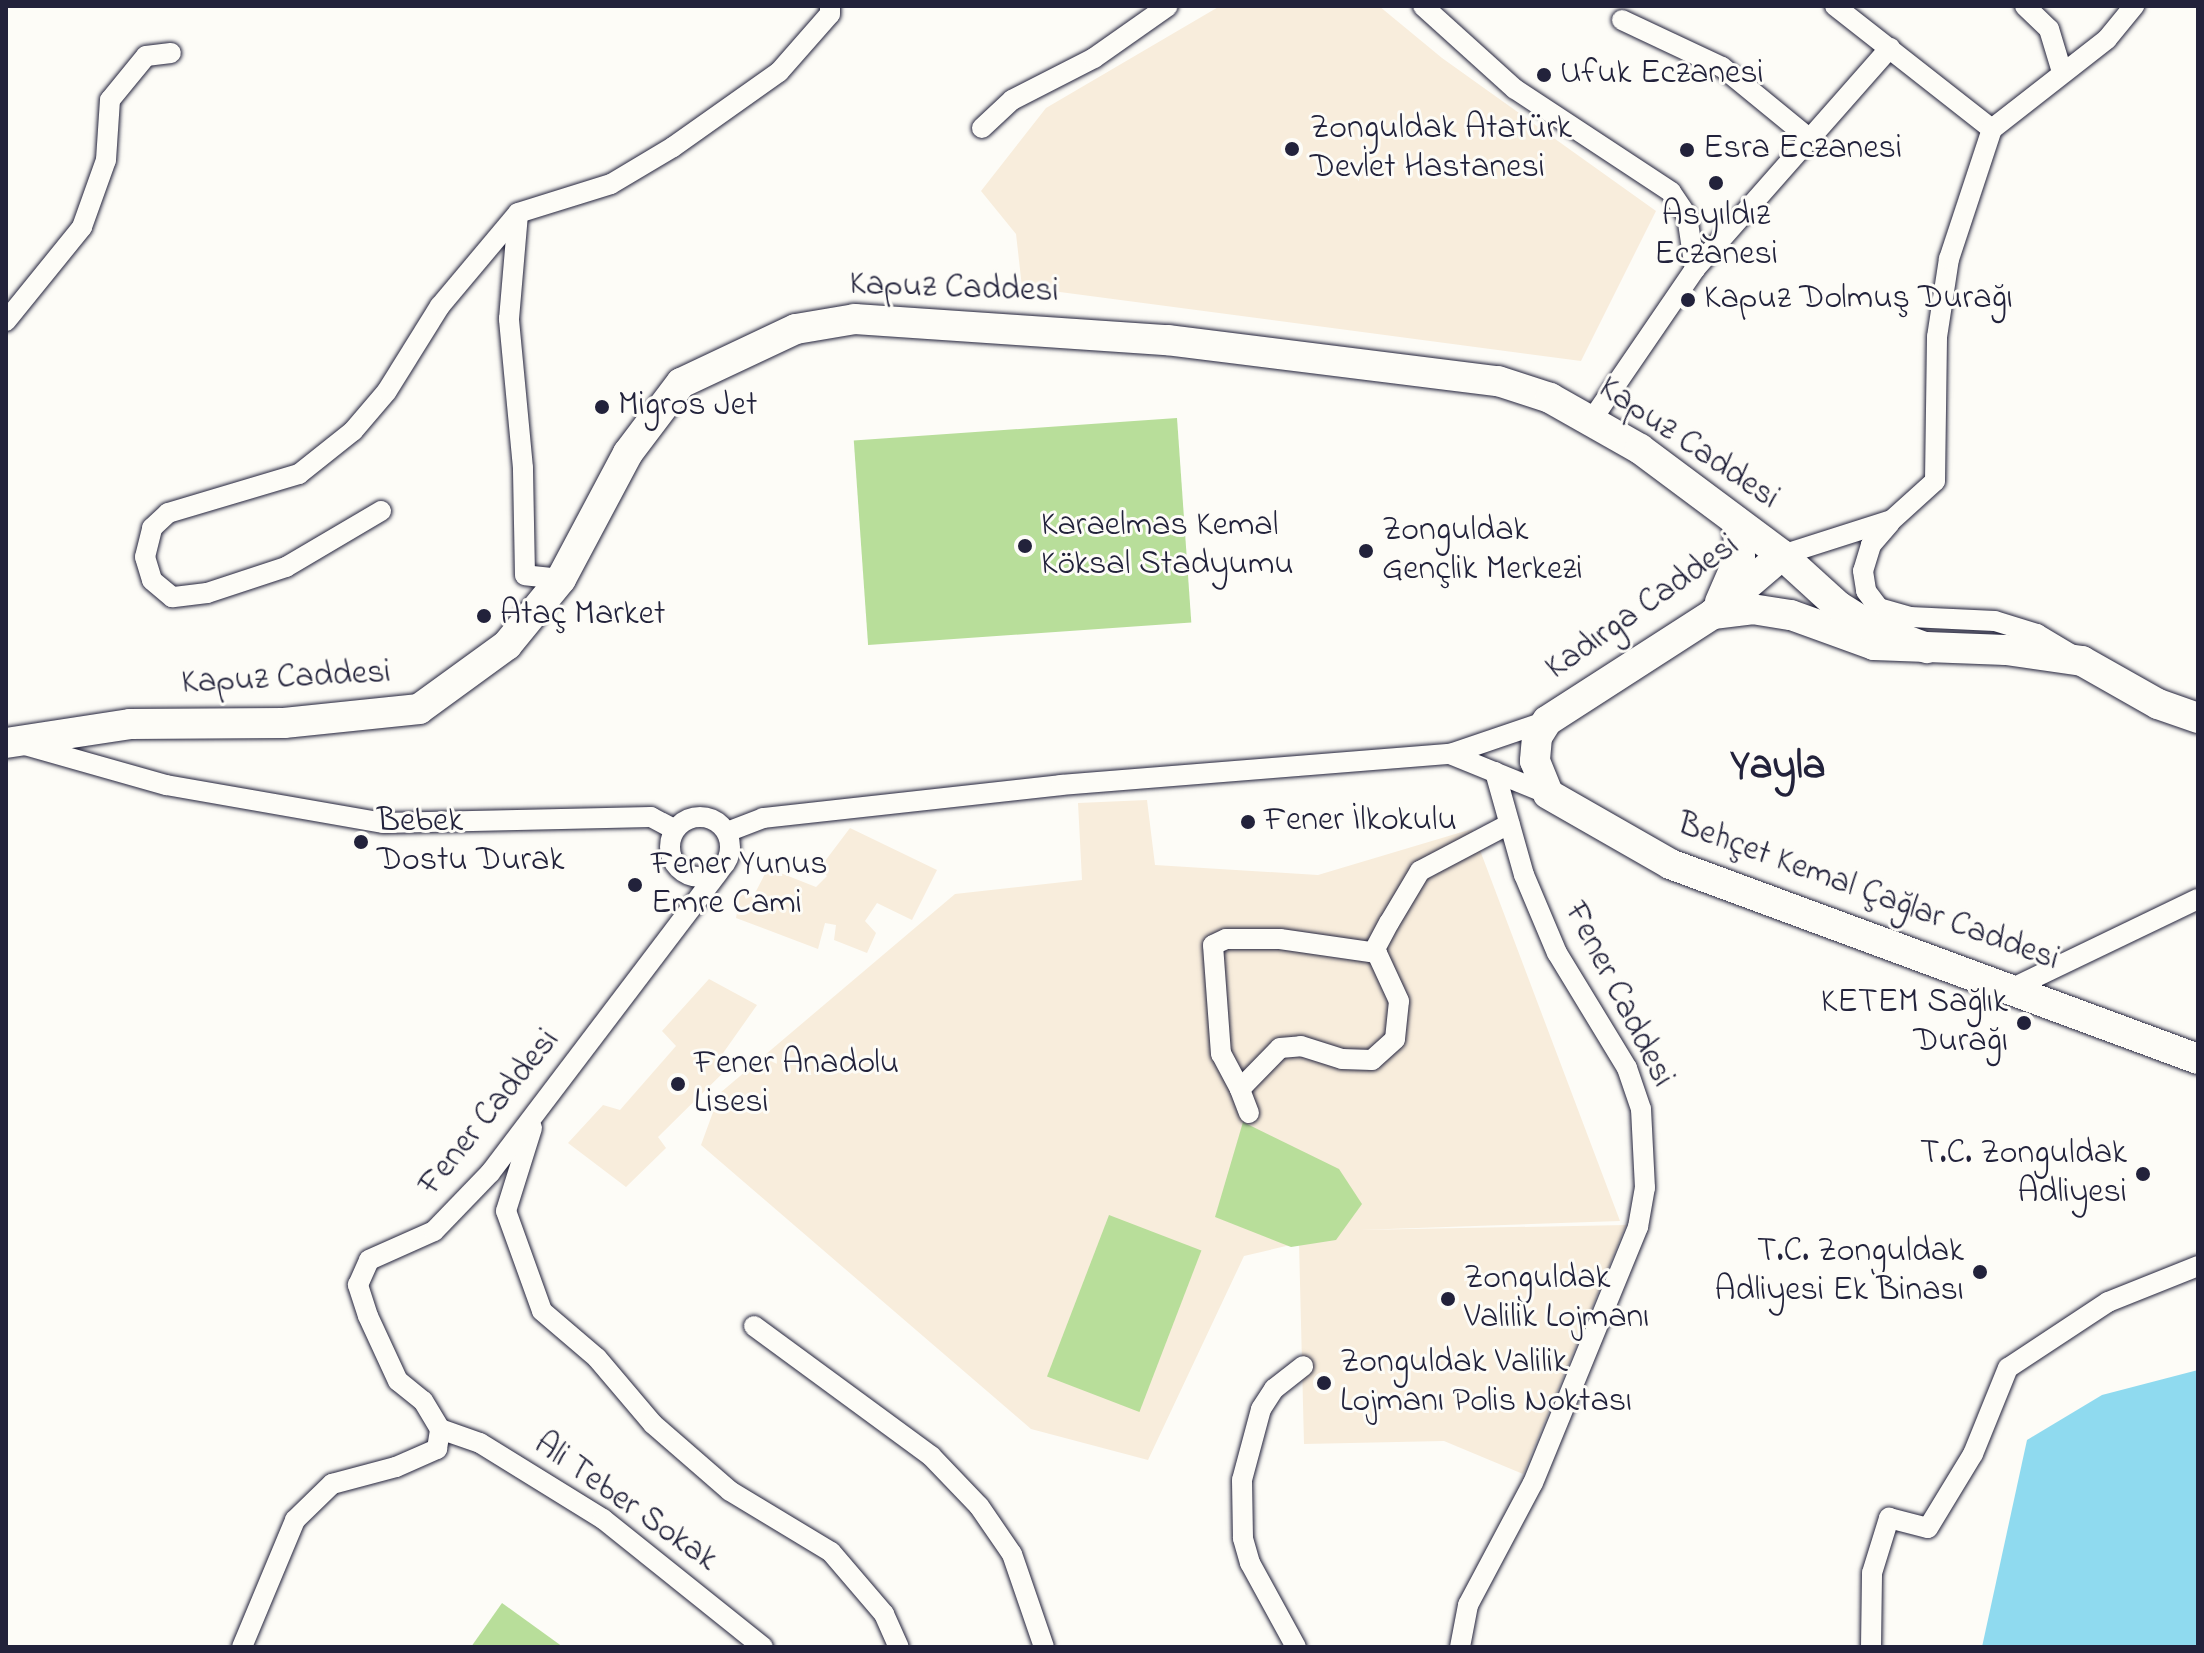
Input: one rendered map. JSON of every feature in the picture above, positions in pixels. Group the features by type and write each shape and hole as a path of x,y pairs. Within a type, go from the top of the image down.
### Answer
{"main road":[{"name":"Kapuz Caddesi","path":"11,743 130,724 284,723 419,709 507,645 561,579 628,453 681,383 796,329 855,319 1043,328 1306,354 1498,381 1550,398 1640,449 1782,555 1838,606 1871,627 1927,648"},
{"path":"1713,614 1730,587 1740,556 1737,522"},
{"name":"Kadırga Caddesi","path":"1547,721 1713,614 1782,555"},
{"path":"1713,614 1752,609 1791,615 1874,645 2006,650 2082,661 2158,704 2198,718"},
{"path":"1547,721 1537,737 1535,761 1548,794"},
{"name":"Behçet Kemal Çağlar Caddesi","path":"1548,794 1670,864 1950,969 2015,987 2198,1059"}],"street":[{"path":"381,511 286,567 207,593 172,597 152,580 145,557 152,528 168,513 299,474 353,431 387,391 440,306 518,213 611,184 673,147 779,72 830,14 830,6"},
{"path":"982,128 1012,100 1094,58 1168,6"},
{"path":"1423,6 1515,89 1671,192 1687,216 1695,269"},
{"path":"1835,6 1992,129"},
{"path":"2025,6 2049,29 2062,72"},
{"path":"2082,661 2037,634 1995,621 1910,617 1879,608 1866,591 1863,571 1871,545 1892,520 1935,481 1937,337 1949,259 1992,129 2107,39 2134,6"},
{"path":"1622,20 1722,67 1810,139"},
{"path":"1591,421 1695,269 1890,48"},
{"path":"6,321 82,227 106,160 110,100 146,56 171,53"},
{"path":"518,213 509,319 523,468 525,575 561,579"},
{"path":"1782,555 1892,520"},
{"path":"727,832 763,818 1061,785 1450,754 1547,721"},
{"path":"11,743 166,785 383,823 651,817 675,830"},
{"path":"1450,754 1548,794"},
{"name":"Fener Caddesi","path":"1455,1644 1468,1605 1533,1483 1638,1227 1645,1188 1641,1109 1627,1068 1557,953 1509,824 1495,772"},
{"path":"701,816 727,832 729,857 719,871 701,878 676,866 669,848 675,830 701,816"},
{"path":"1377,953 1420,871 1509,824"},
{"name":"Fener Caddesi","path":"440,1429 423,1401 398,1381 358,1285 369,1260 434,1231 536,1116 642,967 719,871"},
{"path":"2015,987 2198,899"},
{"path":"1249,1113 1221,1054 1213,945 1226,939 1280,939 1377,953"},
{"path":"1240,1089 1280,1048 1301,1046 1342,1059 1372,1060 1395,1039 1399,1001 1377,953"},
{"path":"536,1116 506,1211 542,1311 597,1358 653,1424 730,1491 831,1552 884,1614 899,1647"},
{"path":"1871,1647 1872,1573 1889,1518 1928,1528 1973,1454 2008,1368 2108,1302 2198,1266"},
{"path":"754,1326 931,1456 979,1506 1012,1554 1044,1647"},
{"path":"1296,1647 1250,1563 1243,1538 1242,1480 1261,1409 1274,1389 1303,1366"},
{"path":"242,1647 295,1520 332,1484 437,1449 440,1429"},
{"name":"Ali Teber Sokak","path":"440,1429 480,1443 603,1519 763,1647"}],"shaded area":[{"name":"Zonguldak Atatürk Devlet Hastanesi","path":"1220,6 1379,6 1442,58 1656,211 1581,361 1022,287 1016,234 981,191 1046,108"},
{"path":"1147,800 1155,865 1318,875 1472,829 1620,1221 1359,1230 1626,1225 1523,1474 1444,1441 1304,1444 1299,1243 1244,1256 1148,1460 1031,1429 701,1145 720,1093 955,894 1082,880 1078,803"},
{"path":"850,828 937,870 912,920 877,903 865,921 876,933 867,953 834,940 836,925 825,923 818,949 736,918 740,894 753,897 768,868 816,887 827,876 819,869"},
{"name":"Fener Anadolu Lisesi","path":"709,979 757,1005 721,1056 734,1062 658,1137 666,1148 626,1187 568,1143 603,1105 620,1110 676,1046 662,1031"}],"green space":[{"name":"Karaelmas Kemal Köksal Stadyumu","path":"1177,418 1191,623 868,645 854,441"},
{"path":"1243,1122 1339,1169 1362,1204 1336,1240 1291,1247 1215,1217"},
{"path":"1109,1215 1201,1250 1139,1412 1047,1377"},
{"path":"502,1603 563,1647 471,1647"}],"water":[{"path":"2198,1370 2198,1647 1982,1647 2027,1440 2102,1395"}],"place":[{"name":"Ufuk Eczanesi","path":"1544,75"},
{"name":"Zonguldak Atatürk Devlet Hastanesi","path":"1292,149"},
{"name":"Esra Eczanesi","path":"1687,150"},
{"name":"Asyıldız Eczanesi","path":"1716,183"},
{"name":"Kapuz Dolmuş Durağı","path":"1688,300"},
{"name":"Migros Jet","path":"602,407"},
{"name":"Karaelmas Kemal Köksal Stadyumu","path":"1025,546"},
{"name":"Zonguldak Gençlik Merkezi","path":"1366,551"},
{"name":"Ataç Market","path":"484,616"},
{"name":"Fener İlkokulu","path":"1248,822"},
{"name":"Bebek Dostu Durak","path":"361,842"},
{"name":"Fener Yunus Emre Cami","path":"635,885"},
{"name":"KETEM Sağlık Durağı","path":"2024,1023"},
{"name":"Fener Anadolu Lisesi","path":"678,1084"},
{"name":"T.C. Zonguldak Adliyesi","path":"2143,1174"},
{"name":"T.C. Zonguldak Adliyesi Ek Binası","path":"1980,1272"},
{"name":"Zonguldak Valilik Lojmanı","path":"1448,1299"},
{"name":"Zonguldak Valilik Lojmanı Polis Noktası","path":"1324,1383"}],"district":[{"name":"Yayla","path":"1778,767"}]}
